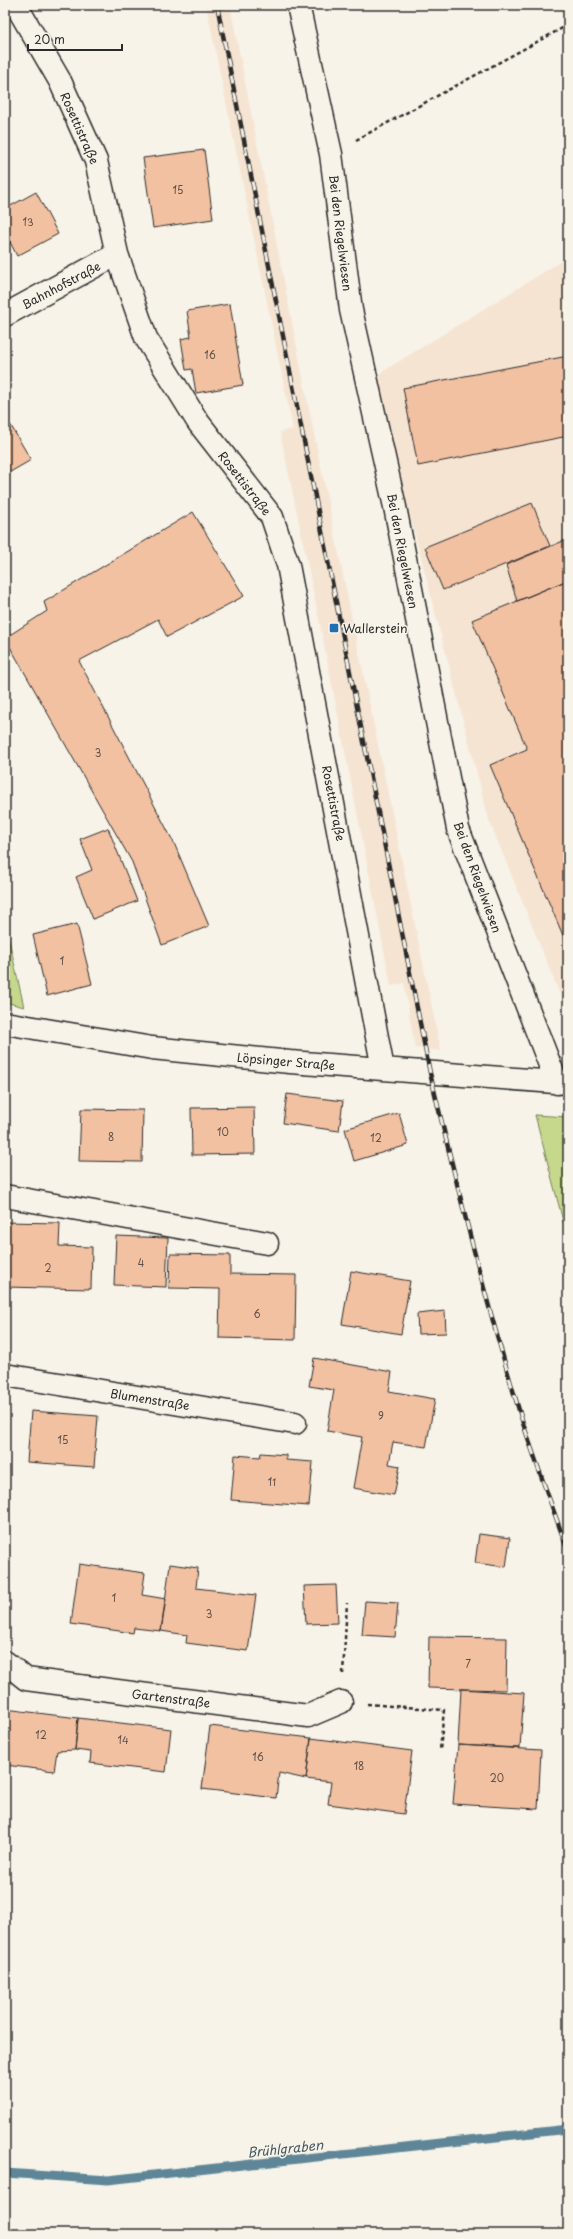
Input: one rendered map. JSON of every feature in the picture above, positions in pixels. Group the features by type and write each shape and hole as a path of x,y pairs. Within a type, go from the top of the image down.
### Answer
{"street":[{"name":"Rosettistraße","path":"16,5 60,82 96,161 117,254 146,338 198,422 272,517 288,565 383,1069"},
{"name":"Bei den Riegelwiesen","path":"298,5 331,154 351,310 395,507 458,829 562,1083"},
{"name":"Bahnhofstraße","path":"5,315 117,254"},
{"name":"Löpsinger Straße","path":"5,1023 152,1048 290,1062 562,1083"},
{"path":"5,1196 267,1243"},
{"name":"Blumenstraße","path":"5,1375 294,1423"},
{"name":"Gartenstraße","path":"5,1662 26,1679 308,1716 342,1702"}],"path":[{"path":"331,154 568,25"},
{"path":"347,1603 342,1702 444,1710 440,1750"}],"shaded area":[{"path":"206,5 230,5 312,424 441,1051 415,1048 404,983 391,986 321,629 280,432 293,429"},
{"path":"568,257 568,1014 489,820 408,508 377,375"}],"green space":[{"path":"5,922 24,1007 5,1002"},
{"path":"535,1115 568,1117 568,1240"}],"building":[{"path":"204,150 213,219 153,228 143,158"},
{"path":"36,192 58,234 17,256 5,232 5,209"},
{"path":"230,304 243,385 196,393 192,369 186,370 181,339 191,337 187,311"},
{"path":"568,356 568,436 418,466 403,388"},
{"path":"7,419 31,460 5,475 5,421"},
{"path":"532,503 550,546 443,590 425,547"},
{"path":"193,512 244,596 167,637 158,619 79,661 174,843 209,926 162,945 132,862 5,638 47,611 44,602"},
{"path":"568,539 568,580 517,601 506,565"},
{"path":"568,580 568,947 490,765 527,749 472,620"},
{"path":"108,828 137,901 93,919 76,877 92,870 80,839"},
{"path":"77,924 92,984 47,996 33,935"},
{"path":"287,1094 343,1101 339,1131 283,1123"},
{"path":"254,1107 255,1154 192,1155 191,1108"},
{"path":"81,1109 143,1110 142,1162 79,1161"},
{"path":"399,1113 408,1145 354,1161 345,1129"},
{"path":"5,1222 60,1223 59,1246 92,1247 91,1289 5,1287"},
{"path":"116,1236 168,1238 166,1287 114,1285"},
{"path":"170,1254 230,1255 230,1274 296,1275 295,1340 219,1338 220,1289 169,1288"},
{"path":"351,1271 410,1281 401,1334 342,1324"},
{"path":"445,1311 446,1333 418,1334 417,1314"},
{"path":"314,1358 392,1372 389,1391 435,1399 426,1447 393,1442 389,1464 400,1466 394,1495 353,1488 362,1437 327,1431 334,1390 309,1386"},
{"path":"31,1411 98,1416 94,1467 27,1462"},
{"path":"261,1453 286,1455 286,1460 313,1462 309,1506 231,1500 235,1455 260,1457"},
{"path":"479,1534 510,1538 506,1567 475,1563"},
{"path":"79,1564 145,1573 142,1595 166,1599 161,1631 134,1628 133,1633 71,1624"},
{"path":"170,1564 198,1568 196,1588 256,1595 248,1651 186,1643 187,1635 161,1631"},
{"path":"336,1585 338,1623 306,1624 304,1586"},
{"path":"365,1601 398,1603 395,1637 362,1635"},
{"path":"429,1637 507,1638 506,1690 428,1688"},
{"path":"461,1689 524,1693 520,1748 458,1745"},
{"path":"5,1709 78,1718 75,1750 57,1751 54,1771 5,1765"},
{"path":"78,1718 171,1729 166,1772 90,1763 91,1752 75,1750"},
{"path":"210,1726 311,1738 306,1779 279,1773 276,1798 202,1789"},
{"path":"311,1738 412,1751 404,1814 328,1804 331,1782 306,1779"},
{"path":"458,1745 541,1750 538,1809 453,1804"}],"waterway":[{"name":"Brühlgraben","path":"5,2173 108,2180 568,2129"}],"railway":[{"path":"217,5 430,1073 462,1205 497,1336 523,1423 568,1551"}],"place":[{"name":"Wallerstein","path":"334,628"}]}
